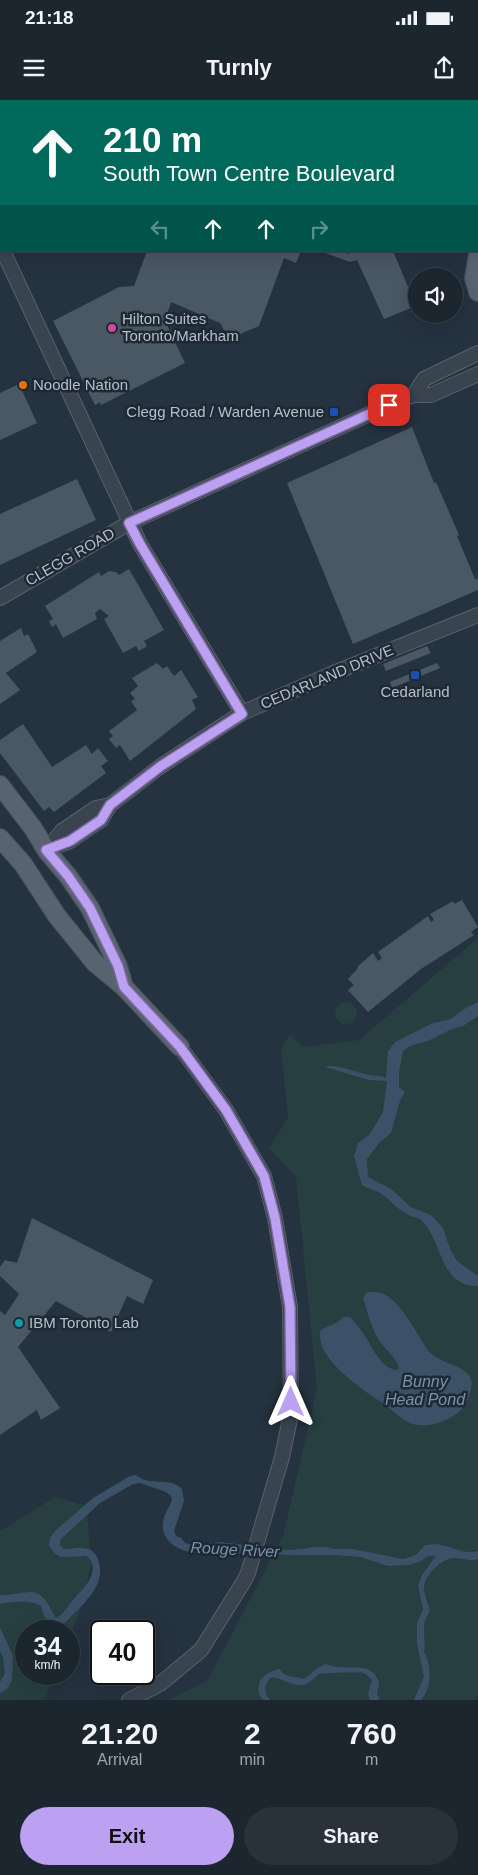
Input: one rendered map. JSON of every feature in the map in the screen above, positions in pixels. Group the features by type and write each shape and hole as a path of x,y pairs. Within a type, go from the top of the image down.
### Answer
{"main road":[{"path":"478,255 474,278 478,292"},
{"path":"0,785 90,908 118,966 124,987"},
{"path":"0,838 23,864 57,916 95,963 124,987 180,1047"},
{"name":"CEDARLAND DRIVE","path":"23,864 46,850"},
{"path":"78,942 90,936 98,925"}],"street":[{"path":"3,252 129,523 242,714"},
{"name":"CLEGG ROAD","path":"414,395 424,379 478,353"},
{"name":"CLEGG ROAD","path":"0,598 129,523 414,395 431,395 478,374"},
{"name":"CEDARLAND DRIVE","path":"46,850 70,841 101,820 110,805 161,766 242,714 331,674 478,615"},
{"path":"129,1700 160,1684 201,1650 248,1573 282,1457 291,1414 290,1307 275,1218 264,1176 226,1110 180,1047"}],"green space":[{"path":"478,938 478,1694 475,1700 169,1700 208,1680 283,1536 317,1389 296,1177 269,1148 288,1118 281,1050 290,1034 302,1047 359,1040"},
{"path":"346,1002 354,1005 357,1013 354,1021 346,1024 338,1021 335,1013 338,1005"},
{"path":"55,1497 87,1506 91,1566 82,1605 76,1620 15,1620 15,1685 50,1685 46,1696 41,1700 0,1700 0,1531"}],"water":[{"path":"478,1002 478,1016 463,1026 452,1029 428,1041 410,1046 403,1051 399,1073 399,1087 405,1092 400,1101 391,1133 379,1143 367,1159 368,1177 391,1189 411,1207 431,1215 443,1228 450,1249 457,1261 478,1276 478,1286 465,1284 456,1279 449,1271 434,1239 421,1220 403,1212 381,1193 362,1185 354,1156 358,1143 370,1134 383,1112 387,1081 369,1080 325,1067 339,1067 386,1078 388,1051 395,1042 433,1023 451,1019 462,1010"},
{"name":"Bunny Head Pond","path":"367,1292 382,1293 389,1297 402,1310 431,1354 461,1369 470,1377 472,1385 470,1394 465,1406 459,1412 435,1424 417,1425 410,1423 354,1383 333,1364 321,1342 320,1331 338,1322 343,1317 350,1317 367,1338 381,1361 391,1369 398,1370 397,1363 380,1342 372,1326 363,1298"},
{"name":"Rouge River","path":"136,1475 141,1479 172,1483 182,1489 184,1501 174,1531 176,1536 185,1543 195,1545 220,1542 286,1550 326,1547 353,1549 403,1559 416,1555 425,1545 437,1544 464,1551 478,1551 478,1559 475,1560 454,1558 444,1561 435,1568 425,1582 425,1593 430,1611 424,1627 424,1652 427,1657 430,1676 425,1695 421,1700 414,1700 424,1677 417,1644 417,1623 423,1609 418,1586 422,1575 436,1556 428,1556 419,1562 408,1565 388,1566 360,1557 334,1555 190,1552 172,1544 165,1535 163,1522 172,1500 171,1496 166,1492 140,1483 133,1484 100,1503 60,1540 60,1545 64,1549 86,1549 94,1553 99,1563 100,1572 95,1589 68,1620 48,1620 41,1606 32,1602 0,1604 0,1595 33,1592 43,1598 55,1617 57,1618 62,1614 86,1585 93,1568 87,1556 61,1557 55,1554 49,1546 50,1538 55,1531 93,1498 130,1476"},
{"path":"0,1628 13,1655 12,1680 8,1688 0,1693 0,1682 5,1673 3,1657 0,1651"},
{"path":"325,1664 339,1667 364,1668 373,1672 379,1683 377,1694 380,1700 370,1700 368,1694 372,1680 363,1673 319,1674 303,1685 293,1684 273,1677 270,1678 265,1686 266,1694 270,1700 263,1700 259,1694 260,1681 270,1672 279,1669 285,1675 304,1679"}],"building":[{"name":"Hilton Suites Toronto/Markham","path":"147,252 301,252 296,263 284,258 259,326 238,335 224,330 220,323 171,302 165,321 185,363 101,405 100,402 95,405 53,321 119,287 134,286"},
{"path":"323,252 344,252 349,254 352,252 393,252 408,287 408,309 384,319 357,260 350,262"},
{"path":"19,384 37,423 0,440 0,393"},
{"path":"412,427 434,483 436,482 459,535 457,536 475,579 477,578 478,590 353,644 287,483"},
{"path":"77,479 96,520 0,565 0,514"},
{"path":"129,569 164,630 144,641 147,646 139,651 136,646 123,653 104,619 109,616 100,609 95,613 97,619 63,638 56,624 52,627 49,621 53,619 45,606 99,572 101,576 109,571 116,572 119,575"},
{"path":"21,628 24,636 28,634 37,652 6,673 20,690 0,704 0,641"},
{"path":"427,646 431,653 386,671 383,664"},
{"path":"157,663 163,669 167,666 174,676 181,670 198,697 192,700 196,709 130,761 120,745 116,748 109,739 113,736 109,731 137,710 131,701 135,699 130,693 138,686 132,678"},
{"path":"437,663 440,668 392,688 390,682"},
{"path":"23,724 52,767 86,745 92,754 98,748 108,761 101,766 106,773 54,812 49,807 44,811 0,753 0,740"},
{"path":"462,900 478,927 471,932 474,935 421,969 368,1012 348,990 354,985 348,979 357,967 373,953 378,961 382,958 378,952 428,916 431,922 434,920 430,914 453,901 454,904"},
{"name":"IBM Toronto Lab","path":"32,1218 153,1280 143,1304 127,1296 111,1332 56,1301 18,1347 60,1408 41,1420 37,1410 0,1435 0,1311 5,1315 19,1294 0,1276 0,1267 5,1260 17,1263"}],"place":[{"name":"Hilton Suites Toronto/Markham","path":"112,328"},
{"name":"Noodle Nation","path":"23,385"},
{"name":"Clegg Road / Warden Avenue","path":"334,412"},
{"name":"Cedarland","path":"415,675"},
{"name":"IBM Toronto Lab","path":"19,1323"}],"route":[{"path":"291,1402 290,1307 275,1218 264,1176 226,1110 180,1047 124,987 118,966 90,908 68,876 46,850 70,841 101,820 110,805 161,766 242,714 129,523 389,405"}]}
